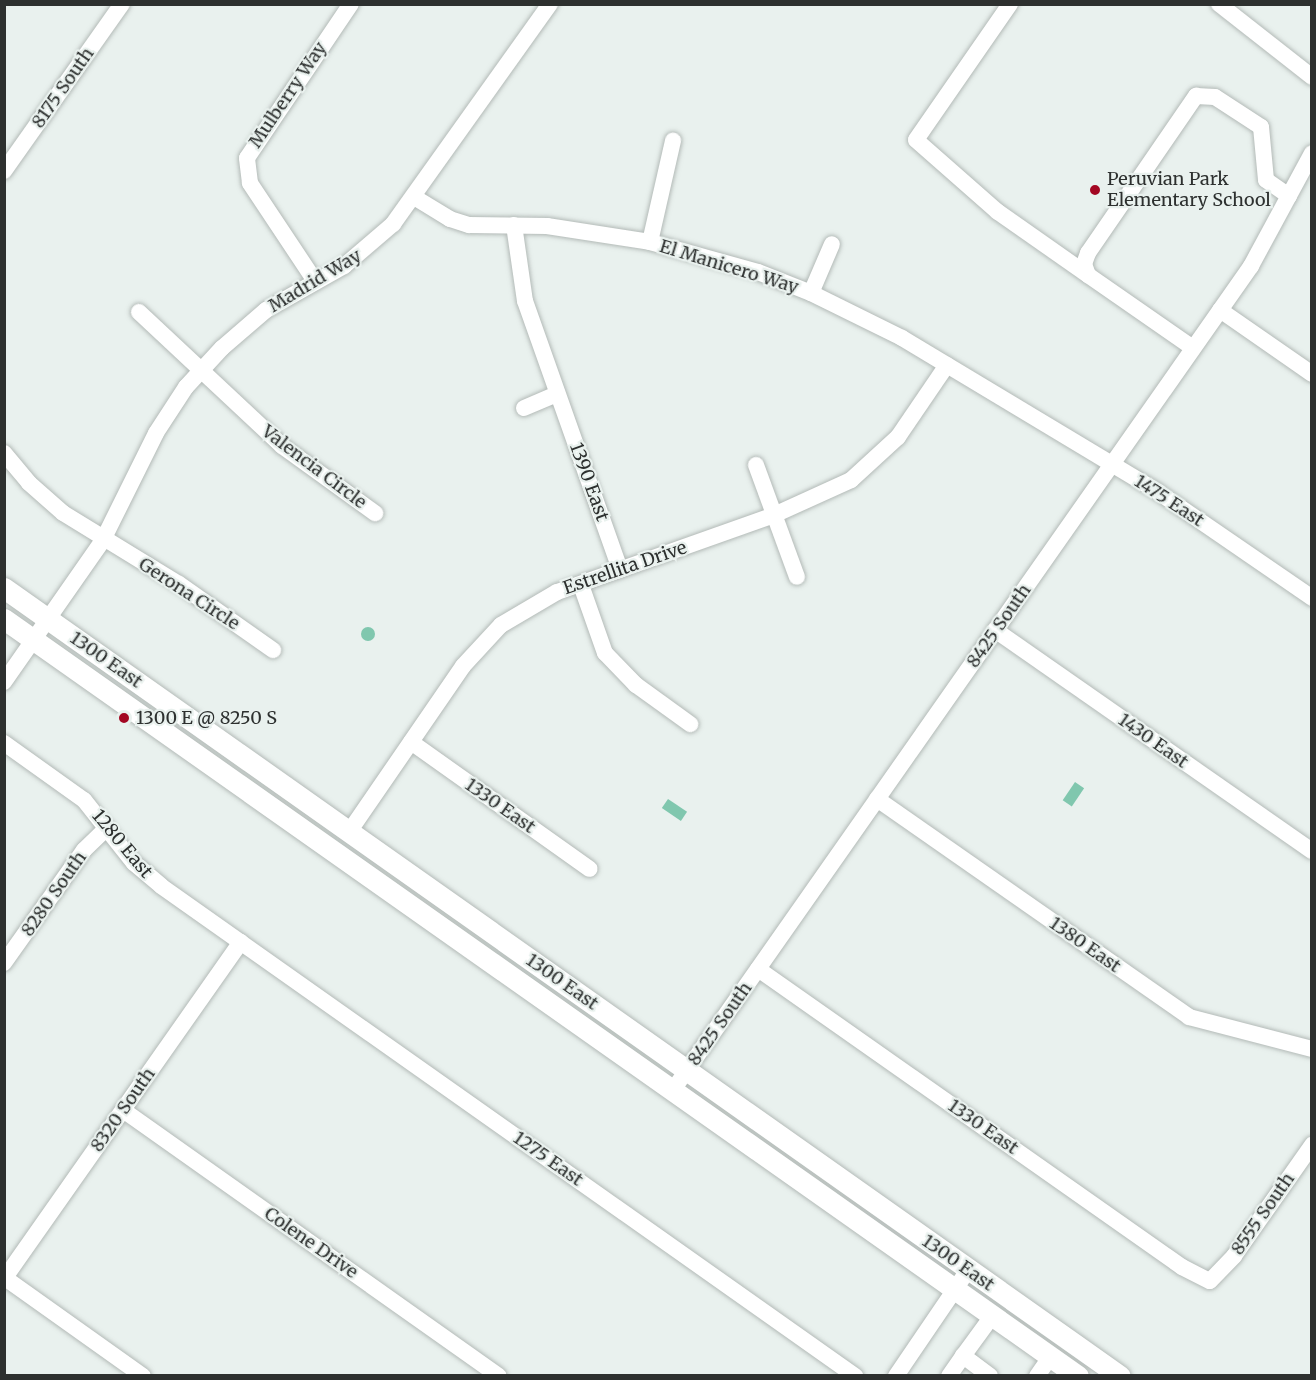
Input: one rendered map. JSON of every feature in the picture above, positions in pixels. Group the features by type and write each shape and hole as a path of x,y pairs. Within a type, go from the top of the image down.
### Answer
{"main road":[{"name":"1300 East","path":"4,588 1120,1376"},
{"name":"1300 East","path":"4,619 956,1288 1064,1369"},
{"path":"1064,1369 1069,1340"}],"street":[{"name":"8175 South","path":"4,171 122,4"},
{"name":"Mulberry Way","path":"315,281 250,183 247,158 351,4"},
{"name":"Madrid Way","path":"4,682 104,540 169,410 202,369 266,310 369,248 414,197 550,4"},
{"path":"1010,4 916,140 998,212 1193,348"},
{"path":"1219,4 1311,77"},
{"path":"1088,275 1084,264 1088,253 1196,96 1215,97 1261,127 1266,180 1289,196"},
{"path":"650,242 673,141"},
{"name":"8425 South","path":"673,1090 1220,310 1262,248 1311,153"},
{"name":"El Manicero Way","path":"414,197 450,219 469,225 579,229 650,242 758,272 811,293 947,365 1022,410"},
{"name":"1390 East","path":"514,225 525,301 620,570"},
{"path":"811,293 832,244"},
{"path":"1220,310 1311,374"},
{"name":"Valencia Circle","path":"139,312 282,446 375,513"},
{"name":"Estrellita Drive","path":"349,832 487,638 536,602 823,496 876,460 905,428 947,365"},
{"path":"524,408 557,394"},
{"name":"1475 East","path":"1022,410 1186,510 1311,598"},
{"path":"4,453 45,498 104,540"},
{"path":"756,465 797,577"},
{"name":"Gerona Circle","path":"104,540 179,584 273,650"},
{"path":"581,585 605,654 636,685 690,724"},
{"name":"1430 East","path":"995,630 1311,851"},
{"name":"1330 East","path":"411,742 590,869"},
{"name":"1280 East","path":"4,743 84,800 146,876 241,942"},
{"name":"1380 East","path":"877,800 1189,1017 1311,1049"},
{"name":"8280 South","path":"4,963 84,850 107,828"},
{"name":"8320 South","path":"5,1279 241,942"},
{"name":"1275 East","path":"241,942 855,1376"},
{"name":"1330 East","path":"758,969 1182,1267 1210,1281"},
{"name":"Colene Drive","path":"123,1110 498,1376"},
{"name":"8555 South","path":"1210,1281 1234,1256 1311,1145"},
{"path":"896,1376 968,1270"},
{"path":"5,1279 143,1376"},
{"path":"950,1376 993,1315"},
{"path":"963,1356 990,1376"},
{"path":"1037,1376 1064,1369"}],"shaded area":[{"path":"365,627 371,627 375,634 371,641 365,641 361,637 361,631"},
{"path":"1075,782 1084,788 1072,806 1063,800"},
{"path":"668,799 687,812 681,821 662,808"}],"place":[{"name":"Peruvian Park Elementary School","path":"1095,190"},
{"name":"1300 E @ 8250 S","path":"124,718"}]}
